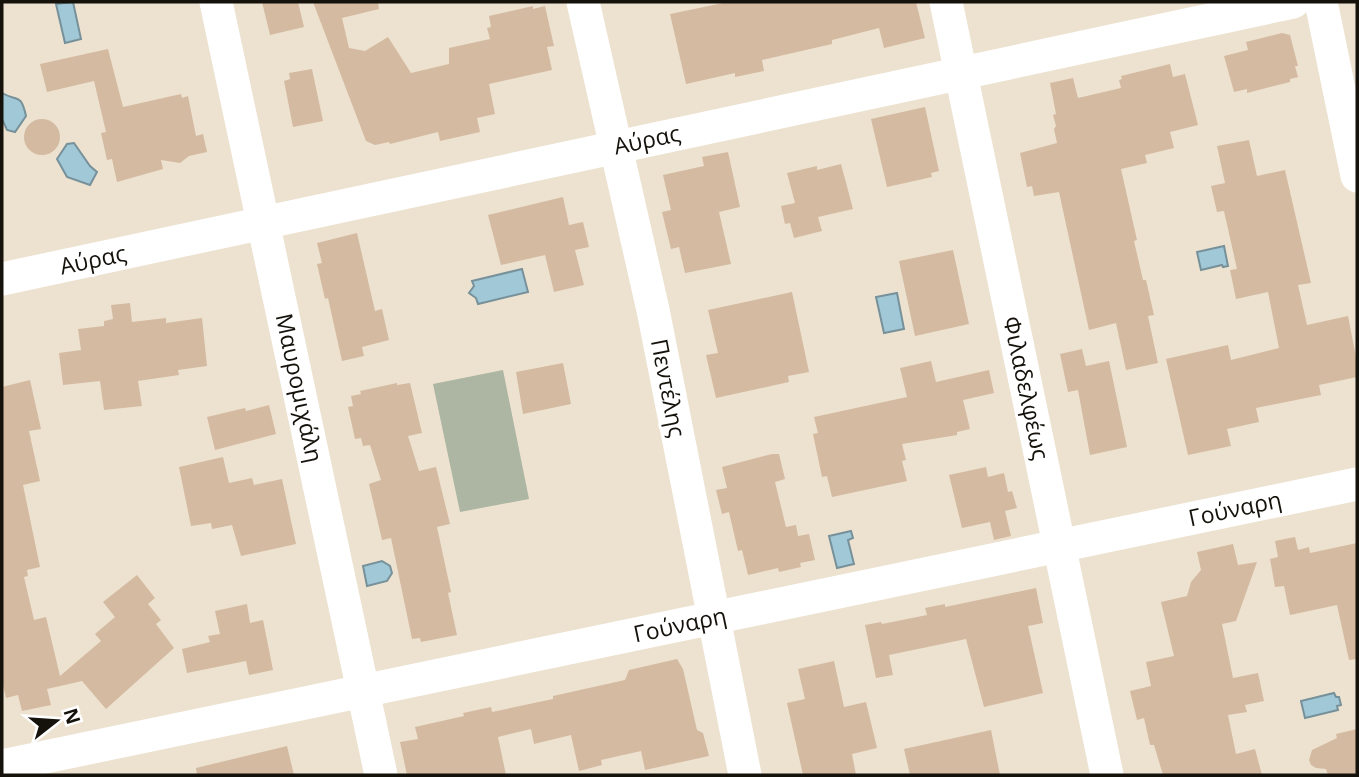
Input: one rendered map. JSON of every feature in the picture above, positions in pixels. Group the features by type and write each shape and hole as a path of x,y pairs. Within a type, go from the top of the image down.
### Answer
{"street":[{"name":"Μαυρομιχάλη","path":"216,2 381,775"},
{"name":"Πεντέλης","path":"583,2 653,310 745,775"},
{"name":"Φιλαδελφέως","path":"946,2 1107,775"},
{"name":"Αύρας","path":"2,279 1293,2"},
{"path":"1321,2 1357,176"},
{"name":"Γούναρη","path":"2,766 1357,484"}],"green space":[{"path":"503,370 529,499 460,512 433,384"}],"water":[{"path":"73,2 81,39 65,43 56,4"},
{"path":"2,93 18,99 24,109 26,116 15,132 7,130 2,119"},
{"path":"74,143 97,172 90,185 67,177 57,159 67,144"},
{"path":"1224,246 1228,266 1201,270 1197,252"},
{"path":"522,269 528,292 478,304 476,298 469,293 474,286 472,281"},
{"path":"897,293 904,329 884,333 876,297"},
{"path":"851,531 853,538 848,540 854,564 837,568 829,536"},
{"path":"382,561 390,566 392,573 387,581 367,586 363,566"},
{"path":"1334,693 1339,697 1341,705 1337,706 1338,710 1305,718 1301,701"}],"building":[{"path":"262,2 298,2 304,27 270,35"},
{"path":"313,2 378,2 379,9 342,18 349,48 365,51 388,37 411,73 449,64 449,48 490,39 487,28 491,27 489,16 533,6 533,9 545,6 554,46 547,47 552,70 489,84 495,114 477,118 480,132 440,141 438,132 375,145 366,141"},
{"path":"728,2 916,2 925,38 884,48 879,28 832,40 832,44 762,60 764,71 735,77 735,73 686,84 670,14"},
{"path":"1282,33 1290,35 1298,77 1290,79 1290,82 1247,93 1247,89 1234,92 1224,56 1248,50 1246,42"},
{"path":"108,49 123,107 181,94 182,98 188,96 196,136 203,134 207,152 189,156 180,163 161,160 163,169 117,182 112,159 107,160 101,133 106,132 94,81 47,92 40,64"},
{"path":"1170,64 1173,77 1185,74 1198,125 1170,132 1174,148 1145,155 1147,163 1121,169 1137,240 1134,241 1154,315 1148,316 1158,363 1126,370 1116,323 1089,330 1059,192 1034,196 1032,186 1027,187 1020,153 1057,143 1053,115 1056,114 1050,83 1073,78 1078,98 1121,88 1121,76"},
{"path":"312,69 323,121 293,127 284,81 290,79 289,73"},
{"path":"925,107 939,171 931,173 932,177 887,187 871,119"},
{"path":"42,119 55,124 60,137 55,150 42,155 29,150 24,137 29,124"},
{"path":"1249,140 1257,176 1285,170 1311,283 1298,285 1307,325 1348,316 1357,362 1357,377 1319,385 1321,395 1256,408 1259,422 1227,429 1231,446 1188,455 1166,359 1228,345 1231,360 1279,348 1268,292 1236,299 1230,270 1237,269 1224,211 1217,212 1211,186 1225,183 1217,146"},
{"path":"728,152 740,207 719,212 731,264 685,273 679,247 671,249 662,212 671,210 663,175 704,166 702,157"},
{"path":"841,164 853,209 818,217 822,231 794,238 790,223 785,224 781,206 795,203 787,173"},
{"path":"563,197 569,225 583,222 589,247 575,250 584,285 554,292 545,255 501,265 488,215"},
{"path":"357,233 375,311 382,309 389,340 362,347 364,356 342,361 328,298 325,299 317,264 322,263 317,243"},
{"path":"953,250 969,324 915,336 899,261"},
{"path":"792,292 809,372 788,376 789,382 716,398 706,355 718,353 708,310"},
{"path":"130,303 132,322 166,318 166,323 202,318 207,366 178,370 179,375 138,381 142,406 104,410 100,381 63,385 59,353 81,350 78,329 104,326 104,321 113,319 111,305"},
{"path":"1082,349 1086,366 1109,361 1127,447 1090,455 1078,390 1068,392 1060,354"},
{"path":"931,361 936,382 989,370 994,393 963,400 970,429 957,432 957,435 902,444 906,460 902,461 907,481 832,497 827,476 822,477 813,434 818,433 814,417 907,397 900,368"},
{"path":"563,363 571,404 523,414 516,372"},
{"path":"30,380 41,429 29,431 40,481 23,485 40,567 27,570 28,576 24,577 34,620 46,617 60,676 101,641 95,634 115,617 103,602 137,575 155,598 148,604 161,620 156,624 174,648 106,709 82,681 47,689 51,705 22,711 18,695 6,698 2,681 2,387"},
{"path":"410,383 422,433 408,436 419,471 436,467 450,524 437,527 457,635 421,642 420,638 412,639 391,538 382,540 369,484 381,480 370,445 363,446 361,438 355,439 348,407 353,406 351,396 361,394 360,391"},
{"path":"269,405 276,434 215,450 207,417"},
{"path":"779,454 785,479 775,482 786,527 796,525 798,536 809,534 815,560 800,563 801,567 779,572 778,568 748,575 742,550 738,551 729,512 722,514 716,490 727,488 722,467"},
{"path":"223,457 229,483 252,478 254,485 282,479 296,544 241,556 232,525 212,529 211,523 191,526 179,467"},
{"path":"986,467 988,477 1004,473 1008,492 1012,491 1017,508 1005,511 1011,536 994,540 990,522 962,528 949,475"},
{"path":"1295,537 1298,550 1309,547 1310,553 1357,543 1357,659 1349,660 1337,605 1290,615 1284,586 1275,587 1270,559 1278,557 1275,541"},
{"path":"1233,544 1238,565 1257,562 1236,621 1222,624 1233,678 1258,673 1264,701 1245,705 1247,712 1228,715 1236,754 1255,749 1262,775 1163,775 1154,745 1150,745 1144,718 1137,720 1130,691 1151,686 1146,662 1174,656 1161,602 1187,596 1191,582 1201,570 1197,552"},
{"path":"1036,588 1043,623 1028,626 1043,693 984,707 966,639 889,655 893,675 876,678 865,625 927,615 925,608 945,604 945,607"},
{"path":"247,604 250,623 263,620 273,670 249,675 246,661 187,673 182,649 210,642 208,636 220,634 215,611"},
{"path":"677,659 683,669 697,730 703,733 709,756 645,770 641,751 601,760 602,765 579,771 571,735 534,744 531,729 498,737 506,775 407,775 400,742 418,739 415,727 491,707 492,712 553,699 553,696 625,680 629,670"},
{"path":"834,661 844,707 866,702 877,748 852,754 856,775 803,775 787,703 805,699 798,669"},
{"path":"1357,729 1357,775 1328,775 1326,769 1311,765 1309,760 1312,750 1337,738 1336,734"},
{"path":"991,730 1000,775 910,775 904,749"},
{"path":"287,746 294,775 197,775 196,768"}]}
